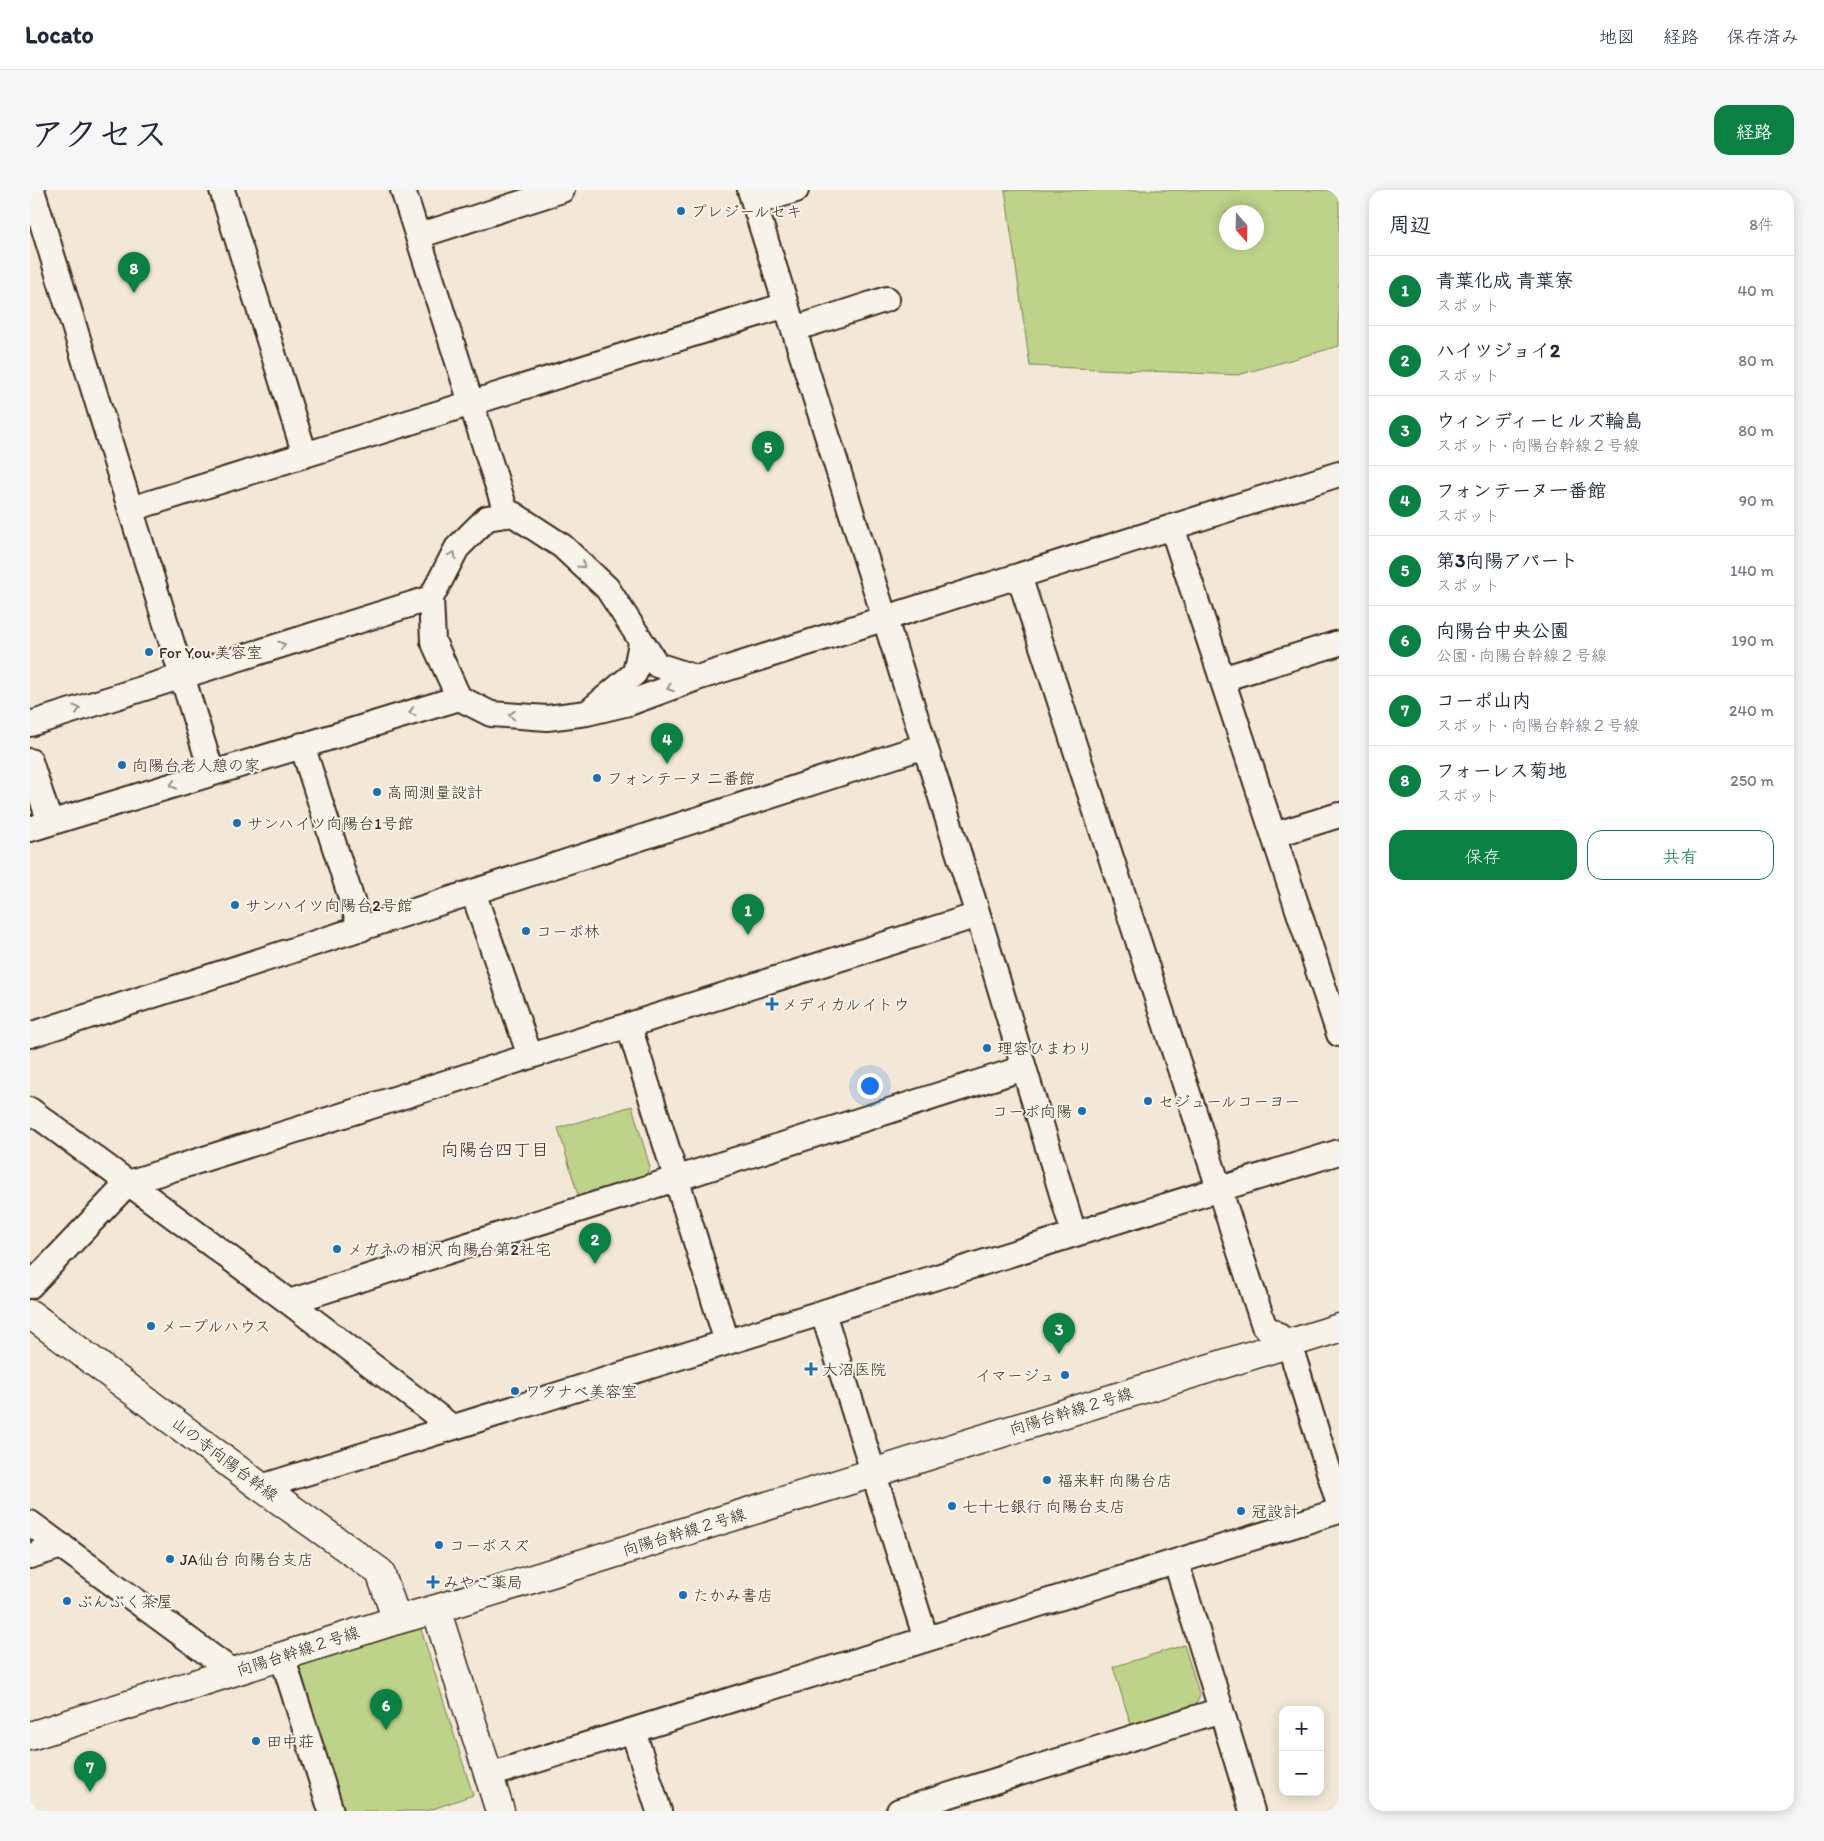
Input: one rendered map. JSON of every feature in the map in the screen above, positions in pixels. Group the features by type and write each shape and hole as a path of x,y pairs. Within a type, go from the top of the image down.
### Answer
{"street":[{"path":"222,190 305,455"},
{"path":"403,190 507,515"},
{"path":"418,236 562,190"},
{"path":"796,190 752,196 978,915 1074,1234"},
{"path":"32,191 212,773"},
{"path":"794,329 887,299"},
{"path":"131,509 786,305"},
{"path":"697,678 657,666 607,588 562,546 513,514 487,518 457,548 431,598 433,641 459,698 491,714 547,718 588,713 629,703 697,678 1339,474"},
{"path":"1172,527 1274,835 1331,984 1339,1034"},
{"path":"1019,576 1264,1326 1289,1343 1339,1504"},
{"path":"30,724 431,598"},
{"path":"588,713 635,674 641,643"},
{"path":"1222,679 1339,643"},
{"path":"30,761 40,826 459,698"},
{"path":"302,746 361,929"},
{"path":"30,1036 925,746"},
{"path":"1274,835 1339,814"},
{"path":"473,892 530,1056"},
{"path":"30,1286 128,1183 978,915"},
{"path":"629,1026 727,1342"},
{"path":"289,1302 1024,1068"},
{"path":"30,1110 289,1302 452,1427"},
{"path":"261,1487 1339,1152"},
{"path":"823,1313 926,1640"},
{"name":"山の寺向陽台幹線","path":"30,1314 261,1487 380,1572 397,1620"},
{"name":"向陽台幹線２号線","path":"30,1736 397,1620 436,1610 1339,1328"},
{"path":"489,1775 1339,1512"},
{"path":"30,1523 233,1672"},
{"path":"30,1556 62,1546"},
{"path":"1176,1562 1252,1811"},
{"path":"436,1610 500,1811"},
{"path":"282,1656 331,1811"},
{"path":"899,1811 1221,1710"},
{"path":"632,1730 659,1811"}],"green space":[{"path":"1005,190 1339,190 1339,346 1238,375 1030,366"},
{"path":"632,1106 650,1167 646,1175 578,1195 558,1128"},
{"path":"420,1626 473,1795 427,1811 344,1811 298,1665"},
{"path":"1184,1645 1200,1696 1194,1708 1132,1728 1113,1667"}],"place":[{"name":"プレジールセキ","path":"681,211"},
{"name":"フォーレス菊地","path":"134,293"},
{"name":"第3向陽アパート","path":"768,472"},
{"name":"For You 美容室","path":"149,652"},
{"name":"フォンテーヌ一番館","path":"667,764"},
{"name":"向陽台老人憩の家","path":"122,765"},
{"name":"フォンテーヌ 二番館","path":"597,778"},
{"name":"高岡測量設計","path":"377,792"},
{"name":"サンハイツ向陽台1号館","path":"237,823"},
{"name":"サンハイツ向陽台2号館","path":"235,905"},
{"name":"コーポ林","path":"526,931"},
{"name":"青葉化成 青葉寮","path":"748,935"},
{"name":"メディカルイトウ","path":"772,1004"},
{"name":"理容ひまわり","path":"987,1048"},
{"name":"セジュールコーヨー","path":"1148,1101"},
{"name":"コーポ向陽","path":"1082,1111"},
{"name":"メガネの相沢 向陽台第2社宅","path":"337,1249"},
{"name":"ハイツジョイ2","path":"595,1264"},
{"name":"メープルハウス","path":"151,1326"},
{"name":"ウィンディーヒルズ輪島","path":"1059,1354"},
{"name":"大沼医院","path":"811,1369"},
{"name":"イマージュ","path":"1065,1375"},
{"name":"ワタナベ美容室","path":"515,1391"},
{"name":"福来軒 向陽台店","path":"1047,1480"},
{"name":"七十七銀行 向陽台支店","path":"952,1506"},
{"name":"冠設計","path":"1241,1511"},
{"name":"コーポスズ","path":"439,1545"},
{"name":"JA仙台 向陽台支店","path":"170,1559"},
{"name":"みやこ薬局","path":"433,1582"},
{"name":"たかみ書店","path":"683,1595"},
{"name":"ぶんぶく茶屋","path":"67,1601"},
{"name":"向陽台中央公園","path":"386,1730"},
{"name":"田中荘","path":"256,1741"},
{"name":"コーポ山内","path":"90,1792"}],"district":[{"name":"向陽台四丁目","path":"495,1150"}]}
